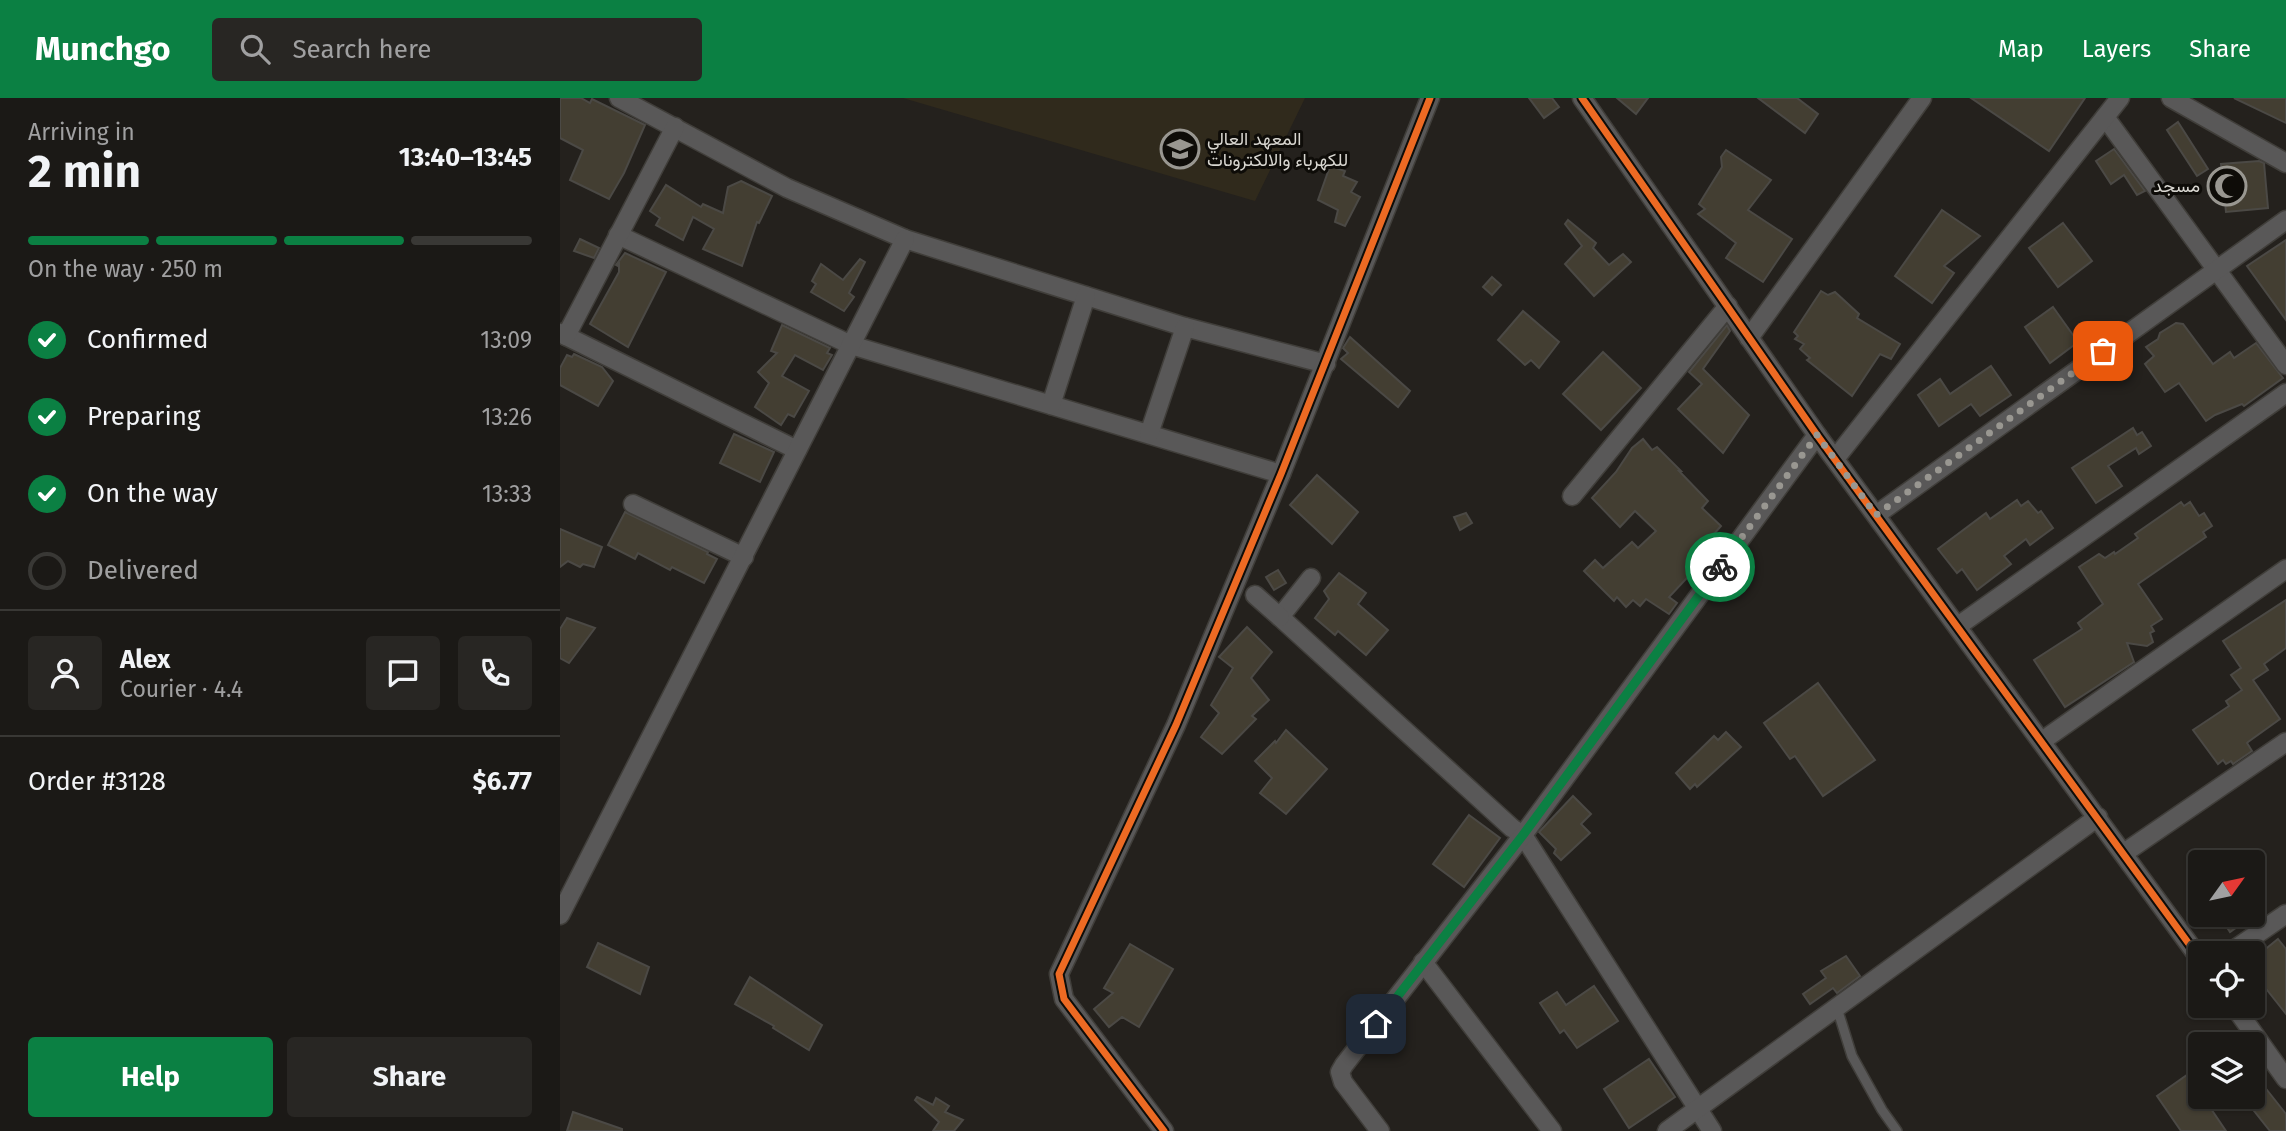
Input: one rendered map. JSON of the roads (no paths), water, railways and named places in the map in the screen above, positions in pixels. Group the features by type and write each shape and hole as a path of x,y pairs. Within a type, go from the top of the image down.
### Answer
{"street":[{"path":"619,98 787,188 905,239 1185,327 1326,364"},
{"path":"1164,1131 1064,999 1059,974 1177,725 1282,474 1430,98"},
{"path":"1582,98 1817,435 2188,941"},
{"path":"1749,338 1922,98"},
{"path":"1835,459 2120,98"},
{"path":"2171,98 2286,163"},
{"path":"2105,117 2286,365"},
{"path":"675,127 563,335 797,450"},
{"path":"1876,515 2286,220"},
{"path":"618,235 851,345 1282,474"},
{"path":"560,915 905,239"},
{"path":"1051,405 1086,296"},
{"path":"1572,496 1728,306"},
{"path":"1149,434 1185,327"},
{"path":"1958,626 2286,393"},
{"path":"1380,1131 1343,1082 1340,1072 1523,835 1817,435"},
{"path":"633,504 744,556"},
{"path":"2042,741 2286,569"},
{"path":"1280,617 1311,578"},
{"path":"1255,596 1523,835 1712,1131"},
{"path":"2124,853 2286,742"},
{"path":"1667,1131 2098,817"},
{"path":"2247,941 2286,914"},
{"path":"1423,962 1552,1131"},
{"path":"2243,1018 2286,1079"}],"lane":[{"path":"1837,1008 1852,1056 1897,1131"}],"place":[{"name":"المعهد العالي للكهرباء والالكترونات","path":"1180,149"},
{"name":"مسجد","path":"2227,186"}]}
